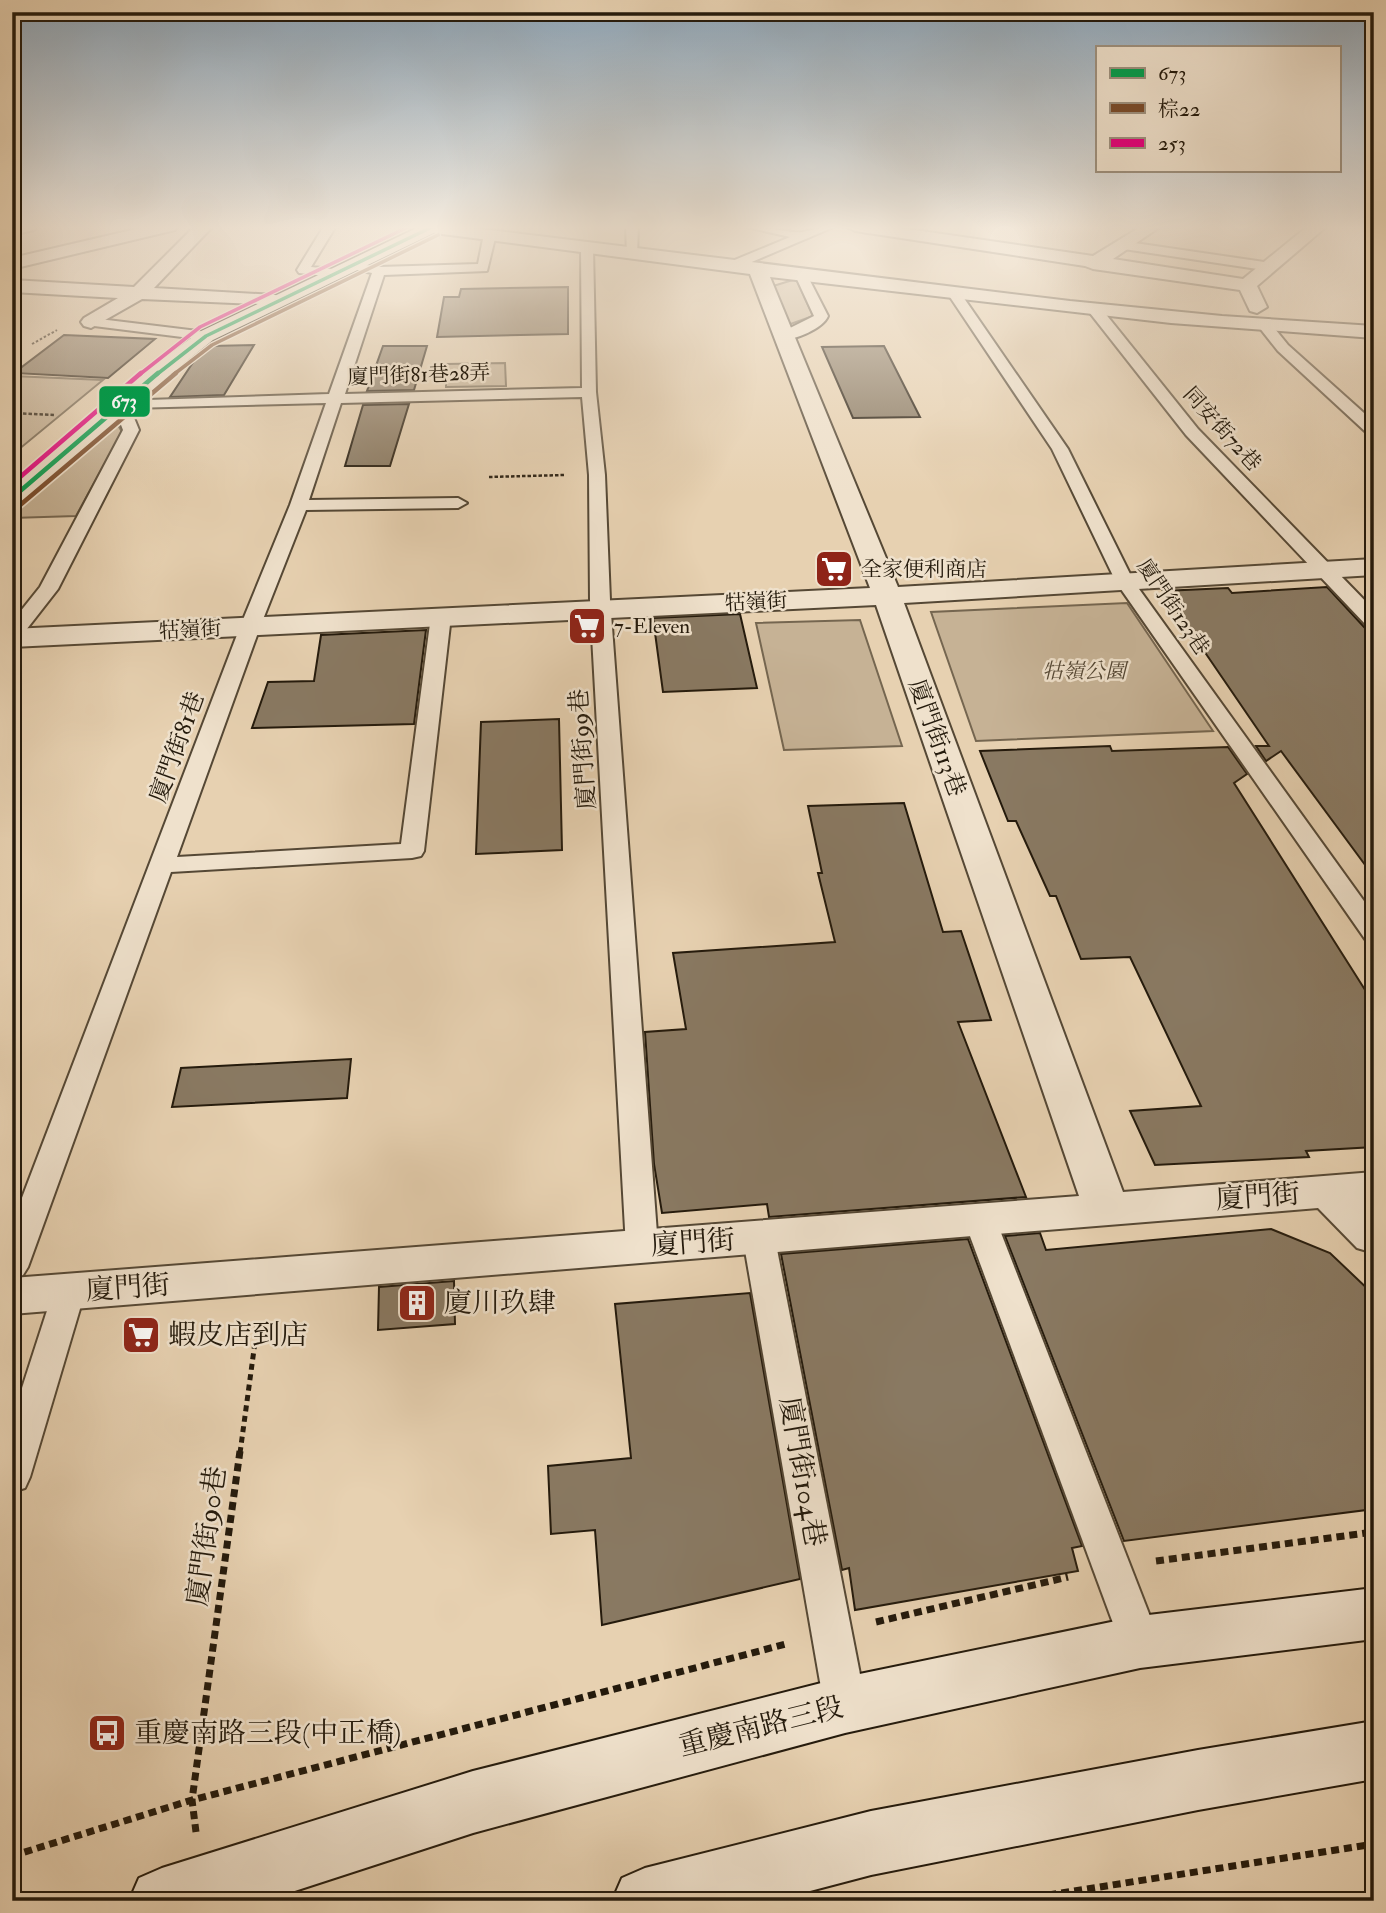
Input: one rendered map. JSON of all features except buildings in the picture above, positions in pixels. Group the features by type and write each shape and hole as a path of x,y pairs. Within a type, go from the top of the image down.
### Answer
{"street":[{"path":"91,322 102,315"},
{"path":"12,498 121,404 206,336 247,315"},
{"name":"廈門街113巷","path":"771,315 783,337 887,596 1106,1209"},
{"path":"1148,315 1266,327 1374,332"},
{"path":"1261,315 1266,327"},
{"name":"牯嶺街","path":"12,637 887,596 1374,567"},
{"name":"廈門街","path":"12,1296 1374,1188"},
{"path":"1329,1192 1374,1236"},
{"name":"重慶南路三段","path":"162,1901 473,1802 845,1705 1140,1642 1374,1613"},
{"path":"645,1901 780,1884 883,1840 1198,1780 1374,1750"}],"lane":[{"name":"廈門街81巷","path":"12,1267 250,627 299,505 364,315"},
{"name":"廈門街99巷","path":"588,315 589,392 597,475 601,610 642,1247"},
{"path":"783,337 820,321 821,315"},
{"name":"廈門街123巷","path":"969,315 1060,449 1125,582 1374,934"},
{"name":"同安街72巷","path":"1099,315 1192,432 1326,570"},
{"path":"91,322 206,336"},
{"path":"1266,327 1283,348 1374,431"},
{"name":"廈門街81巷28弄","path":"121,404 589,392"},
{"path":"12,637 49,589 131,430 121,404"},
{"path":"299,505 458,503"},
{"path":"1326,570 1374,622"},
{"path":"162,865 412,851 441,616"},
{"path":"980,1220 1140,1642"},
{"name":"廈門街104巷","path":"759,1238 845,1705"},
{"path":"12,1476 69,1292"}],"path":[{"path":"32,344 62,327"},
{"path":"12,413 61,415"},
{"path":"489,477 597,475"},
{"name":"廈門街90巷","path":"192,1800 264,1278"},
{"path":"12,1856 192,1800 831,1632 1112,1567 1374,1532"},
{"path":"1010,1901 1374,1844"}],"green space":[{"path":"781,315 813,316 785,326"},
{"path":"505,363 506,386 446,387 446,364"},
{"path":"12,376 103,380 12,455"},
{"path":"114,418 122,432 76,516 12,518 12,507"},
{"name":"牯嶺公園","path":"1127,603 1213,731 976,741 931,612"},
{"path":"860,620 902,746 784,750 756,623"}],"transit line":[{"name":"253","path":"12,484 147,368 200,327 224,315"},
{"name":"673","path":"12,498 154,376 206,336 249,315"},
{"name":"棕22","path":"19,506 161,384 212,345 273,315"}],"place":[{"name":"全家便利商店","path":"834,569"},
{"name":"7-Eleven","path":"587,626"},
{"name":"廈川玖肆","path":"417,1303"},
{"name":"蝦皮店到店","path":"141,1335"},
{"name":"重慶南路三段(中正橋)","path":"107,1733"}]}
